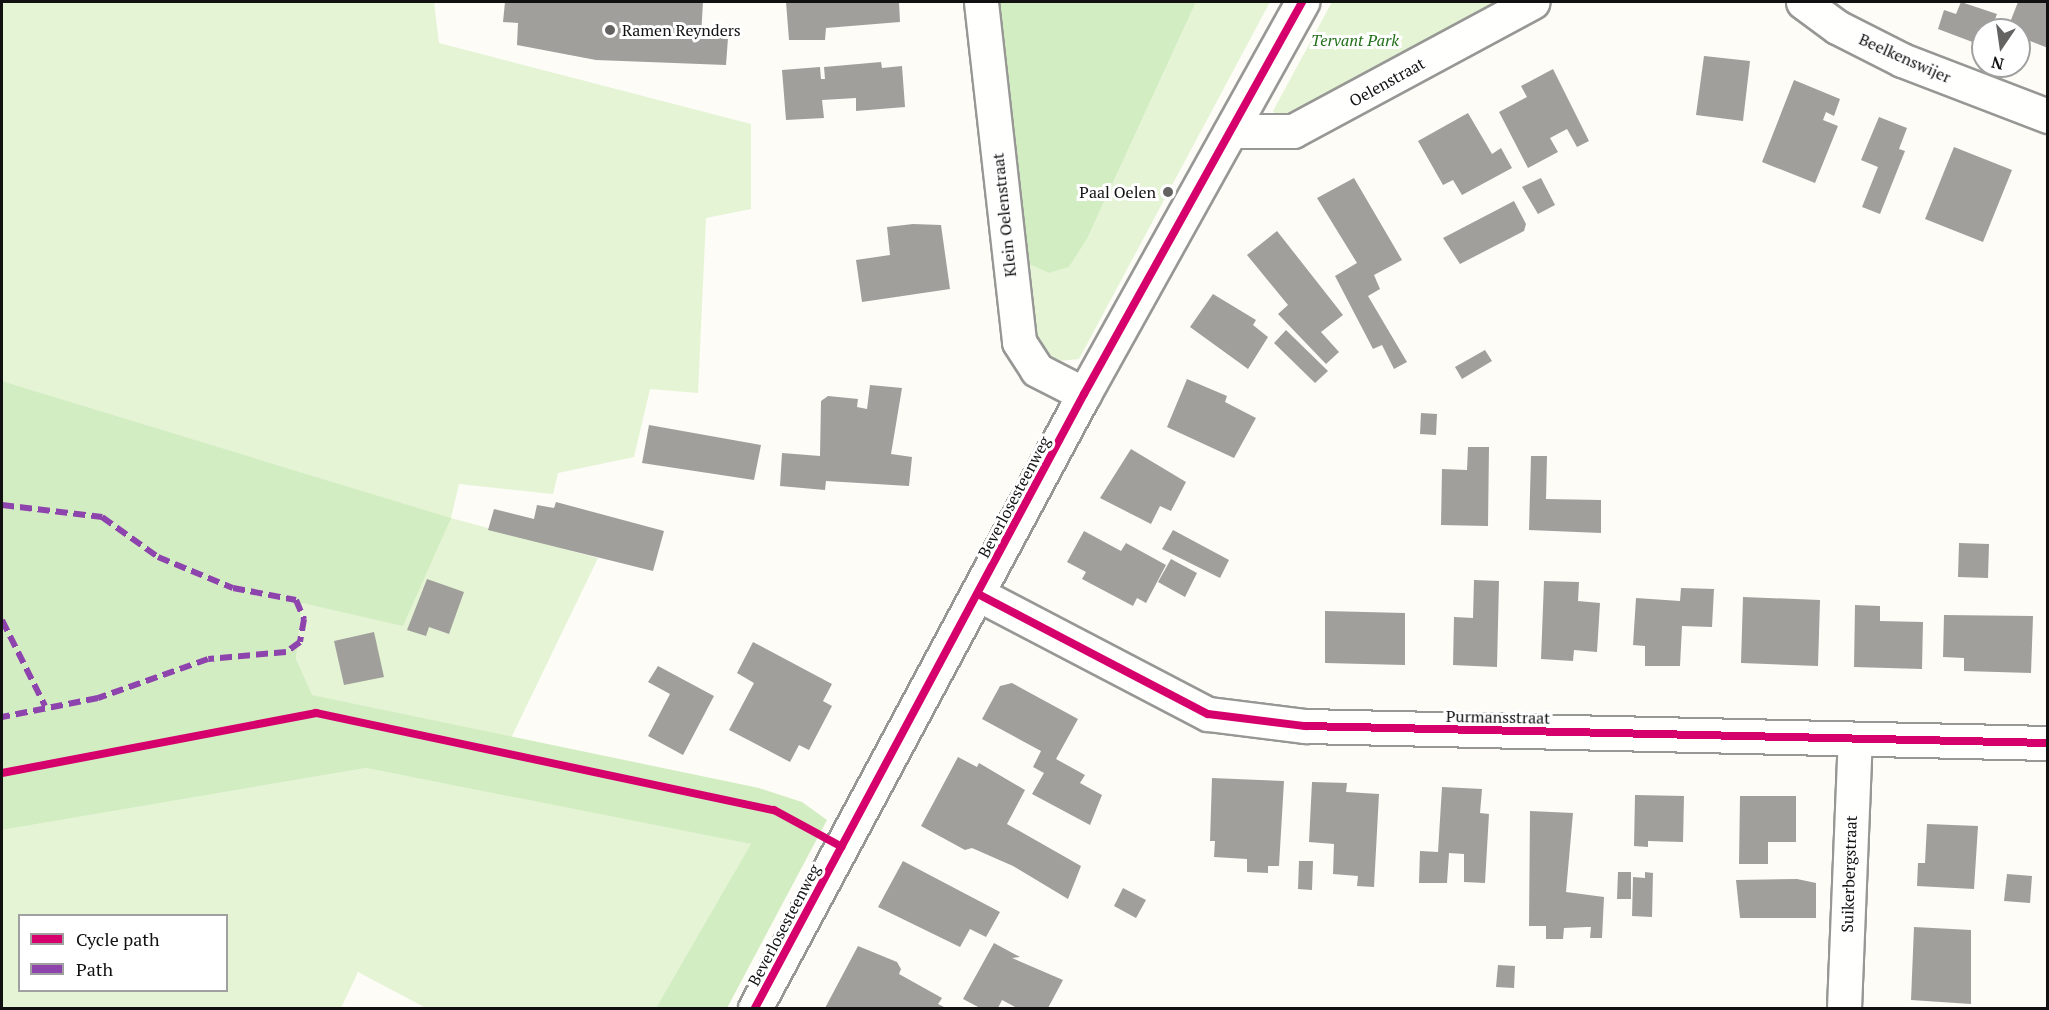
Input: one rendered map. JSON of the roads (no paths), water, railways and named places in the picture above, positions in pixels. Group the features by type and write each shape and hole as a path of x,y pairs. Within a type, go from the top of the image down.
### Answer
{"street":[{"name":"Klein Oelenstraat","path":"981,2 1019,342 1037,370 1084,394"},
{"name":"Beverlosesteenweg","path":"755,1008 1084,394 1233,131 1302,2"},
{"name":"Oelenstraat","path":"1233,131 1293,131 1533,2"},
{"name":"Beelkenswijer","path":"1803,2 1837,27 1902,60 2048,116"},
{"name":"Purmansstraat","path":"978,594 1208,714 1305,726 2048,743"},
{"name":"Suikerbergstraat","path":"1844,1008 1855,739"}],"place":[{"name":"Ramen Reynders","path":"610,30"},
{"name":"Paal Oelen","path":"1168,192"}],"park label":[{"name":"Tervant Park","path":"1355,40"}]}
